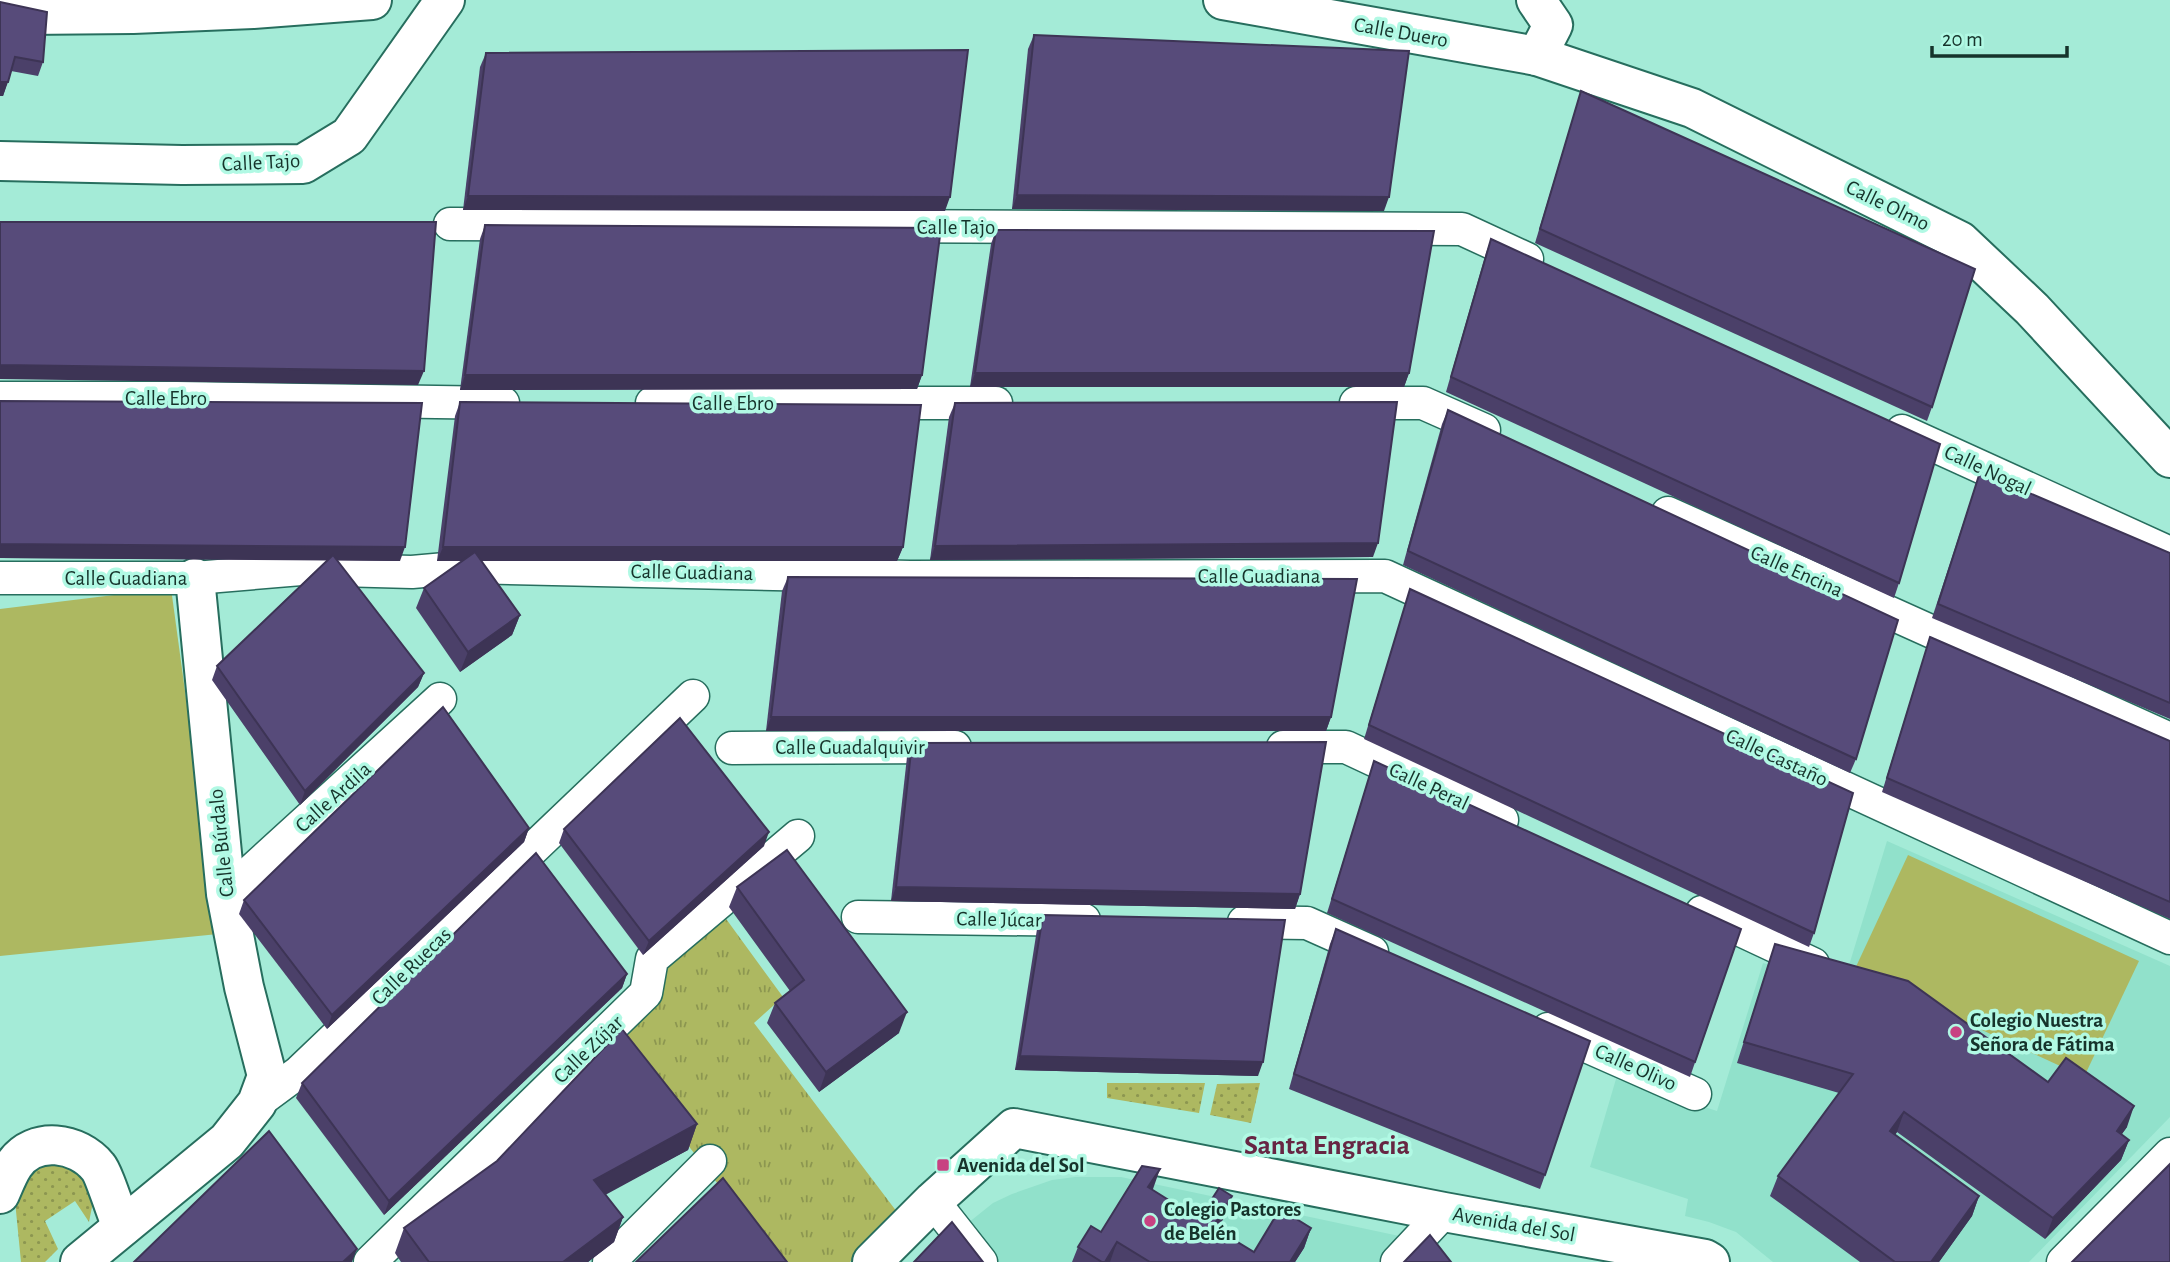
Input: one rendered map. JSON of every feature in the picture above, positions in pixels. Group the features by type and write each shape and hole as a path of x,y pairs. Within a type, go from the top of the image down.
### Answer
{"street":[{"path":"0,9 25,15 119,14 254,9 372,0"},
{"name":"Calle Tajo","path":"0,161 303,164 349,136 445,0"},
{"name":"Calle Duero","path":"1223,0 1537,56"},
{"path":"1536,0 1553,25 1537,56"},
{"name":"Calle Olmo","path":"1537,56 1692,108 1960,241 2032,309 2170,458"},
{"name":"Calle Tajo","path":"450,224 1462,229 1549,269"},
{"name":"Calle Ebro","path":"0,398 531,403"},
{"name":"Calle Ebro","path":"628,403 1028,403"},
{"path":"1328,403 1423,403 1511,443"},
{"name":"Calle Nogal","path":"1872,417 2170,553"},
{"name":"Calle Encina","path":"1637,499 2170,739"},
{"name":"Calle Guadiana","path":"0,578 195,578 301,569 412,572 468,567 910,577 1384,576"},
{"name":"Calle Castaño","path":"1384,576 2170,938"},
{"name":"Calle Búrdalo","path":"195,578 226,894 244,987 267,1076 257,1103"},
{"name":"Calle Ruecas","path":"80,1262 227,1141 257,1103 299,1072 693,696"},
{"name":"Calle Ardila","path":"226,894 440,699"},
{"name":"Calle Guadalquivir","path":"732,748 983,747"},
{"name":"Calle Peral","path":"1249,747 1346,747 1524,830"},
{"name":"Calle Zújar","path":"370,1262 646,993 652,959 798,836"},
{"path":"1676,900 1817,966"},
{"name":"Calle Júcar","path":"858,917 1117,921"},
{"path":"1212,922 1307,923 1396,962"},
{"name":"Calle Olivo","path":"1523,1018 1695,1094"},
{"name":"Avenida del Sol","path":"872,1262 933,1200 1014,1128 1444,1212 1635,1255 1705,1259 1710,1262"},
{"path":"0,1194 15,1163 34,1149 58,1144 80,1152 100,1168 122,1227"},
{"path":"2063,1262 2170,1154"},
{"path":"609,1262 710,1161"},
{"path":"933,1200 981,1262"},
{"path":"1397,1262 1444,1212"}],"shaded area":[{"name":"Colegio Nuestra Señora de Fátima","path":"1887,841 2170,966 2170,1117 2029,1262 1773,1262 1736,1232 1685,1216 1688,1199 1590,1167 1616,1079 1717,1111 1763,963 1843,985"},
{"name":"Colegio Pastores de Belén","path":"1121,1177 1404,1237 1379,1262 989,1262 963,1227 993,1203 1012,1194 1052,1180"}],"green space":[{"path":"171,588 218,934 0,956 0,609"},
{"path":"1908,855 2139,961 2084,1077 1854,971"},
{"path":"724,916 783,997 754,1023 897,1212 850,1262 778,1262 596,1026"},
{"path":"1107,1083 1205,1083 1199,1113 1107,1098"},
{"path":"1260,1083 1251,1123 1210,1115 1217,1084"},
{"path":"55,1157 76,1162 95,1192 89,1222 75,1201 45,1221 58,1249 45,1262 21,1262 15,1201 32,1172"}],"building":[{"path":"0,2 47,12 43,62 15,57 8,82 0,82"},
{"path":"1034,35 1409,51 1389,197 1017,195"},
{"path":"968,50 950,197 468,196 486,53"},
{"path":"1581,91 1975,269 1932,407 1540,229"},
{"path":"0,222 436,222 424,371 0,365"},
{"path":"485,225 941,228 922,375 465,375"},
{"path":"996,230 1434,231 1409,373 975,373"},
{"path":"1491,239 1940,444 1899,583 1451,377"},
{"path":"0,401 422,403 405,547 0,544"},
{"path":"460,402 921,405 903,547 443,547"},
{"path":"1397,402 1378,543 935,546 955,403"},
{"path":"1448,410 1898,620 1856,759 1408,551"},
{"path":"1980,472 2170,553 2170,703 1938,604"},
{"path":"475,552 520,615 468,652 424,588"},
{"path":"333,555 424,673 305,791 217,666"},
{"path":"788,577 1357,579 1331,717 771,717"},
{"path":"1410,589 1853,793 1814,933 1369,725"},
{"path":"1930,637 2170,741 2170,902 1887,778"},
{"path":"443,707 529,828 332,1015 244,900"},
{"path":"680,718 769,832 649,941 564,829"},
{"path":"1326,742 1300,894 896,887 912,743"},
{"path":"1374,761 1741,929 1695,1062 1332,899"},
{"path":"787,850 907,1012 826,1072 775,1003 804,980 737,887"},
{"path":"536,853 627,974 389,1201 302,1083"},
{"path":"1043,915 1285,920 1263,1062 1020,1056"},
{"path":"1336,929 1590,1041 1545,1175 1294,1074"},
{"path":"1775,944 1908,981 2048,1082 2066,1058 2134,1106 2117,1131 2129,1140 2053,1218 1904,1112 1890,1131 1979,1196 1931,1262 1895,1262 1778,1176 1853,1074 1744,1042"},
{"path":"622,1029 697,1124 594,1180 623,1217 563,1262 429,1262 404,1228 497,1161"},
{"path":"269,1131 357,1249 343,1262 134,1262"},
{"path":"2170,1164 2170,1262 2072,1262"},
{"path":"1142,1166 1160,1169 1148,1187 1199,1219 1219,1188 1232,1196 1213,1227 1254,1252 1280,1209 1311,1228 1290,1262 1150,1262 1117,1242 1105,1262 1102,1262 1078,1247 1091,1226 1101,1232"},
{"path":"723,1178 787,1262 636,1262"},
{"path":"952,1222 983,1262 914,1262"},
{"path":"1430,1235 1451,1262 1404,1262"}],"place":[{"name":"Colegio Nuestra Señora de Fátima","path":"1956,1032"},
{"name":"Avenida del Sol","path":"943,1165"},
{"name":"Colegio Pastores de Belén","path":"1150,1221"}],"district":[{"name":"Santa Engracia","path":"1327,1144"}]}
